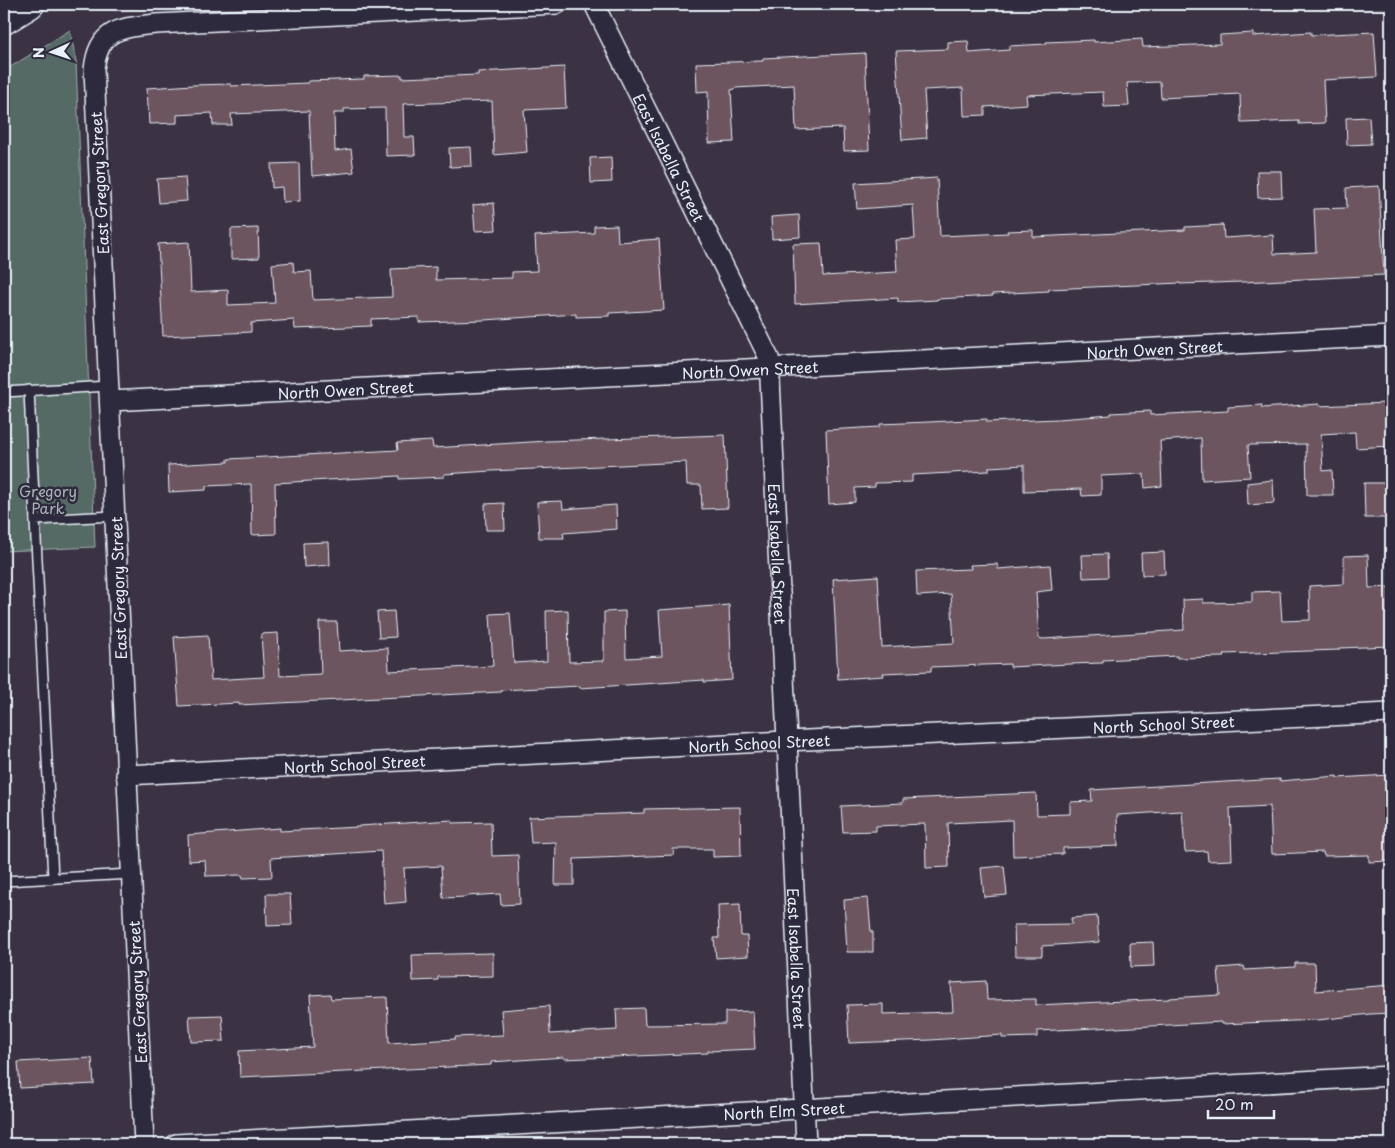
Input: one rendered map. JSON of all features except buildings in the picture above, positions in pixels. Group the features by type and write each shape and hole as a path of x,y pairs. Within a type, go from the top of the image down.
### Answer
{"main road":[{"path":"4,20 30,4"}],"street":[{"name":"East Gregory Street","path":"144,1144 94,70 98,50 102,41 119,30 156,24 557,4"},
{"name":"East Isabella Street","path":"594,4 766,351 770,369 806,1144"},
{"name":"North Owen Street","path":"109,393 770,369 1391,336"},
{"name":"North School Street","path":"126,774 786,740 1391,713"},
{"name":"North Elm Street","path":"176,1144 1391,1076"}],"lane":[{"path":"4,392 29,390 109,393"},
{"path":"29,390 53,878"},
{"path":"35,520 115,516"},
{"path":"4,881 131,874"}],"green space":[{"name":"Gregory Park","path":"70,30 76,61 95,547 4,551 4,71"}]}
